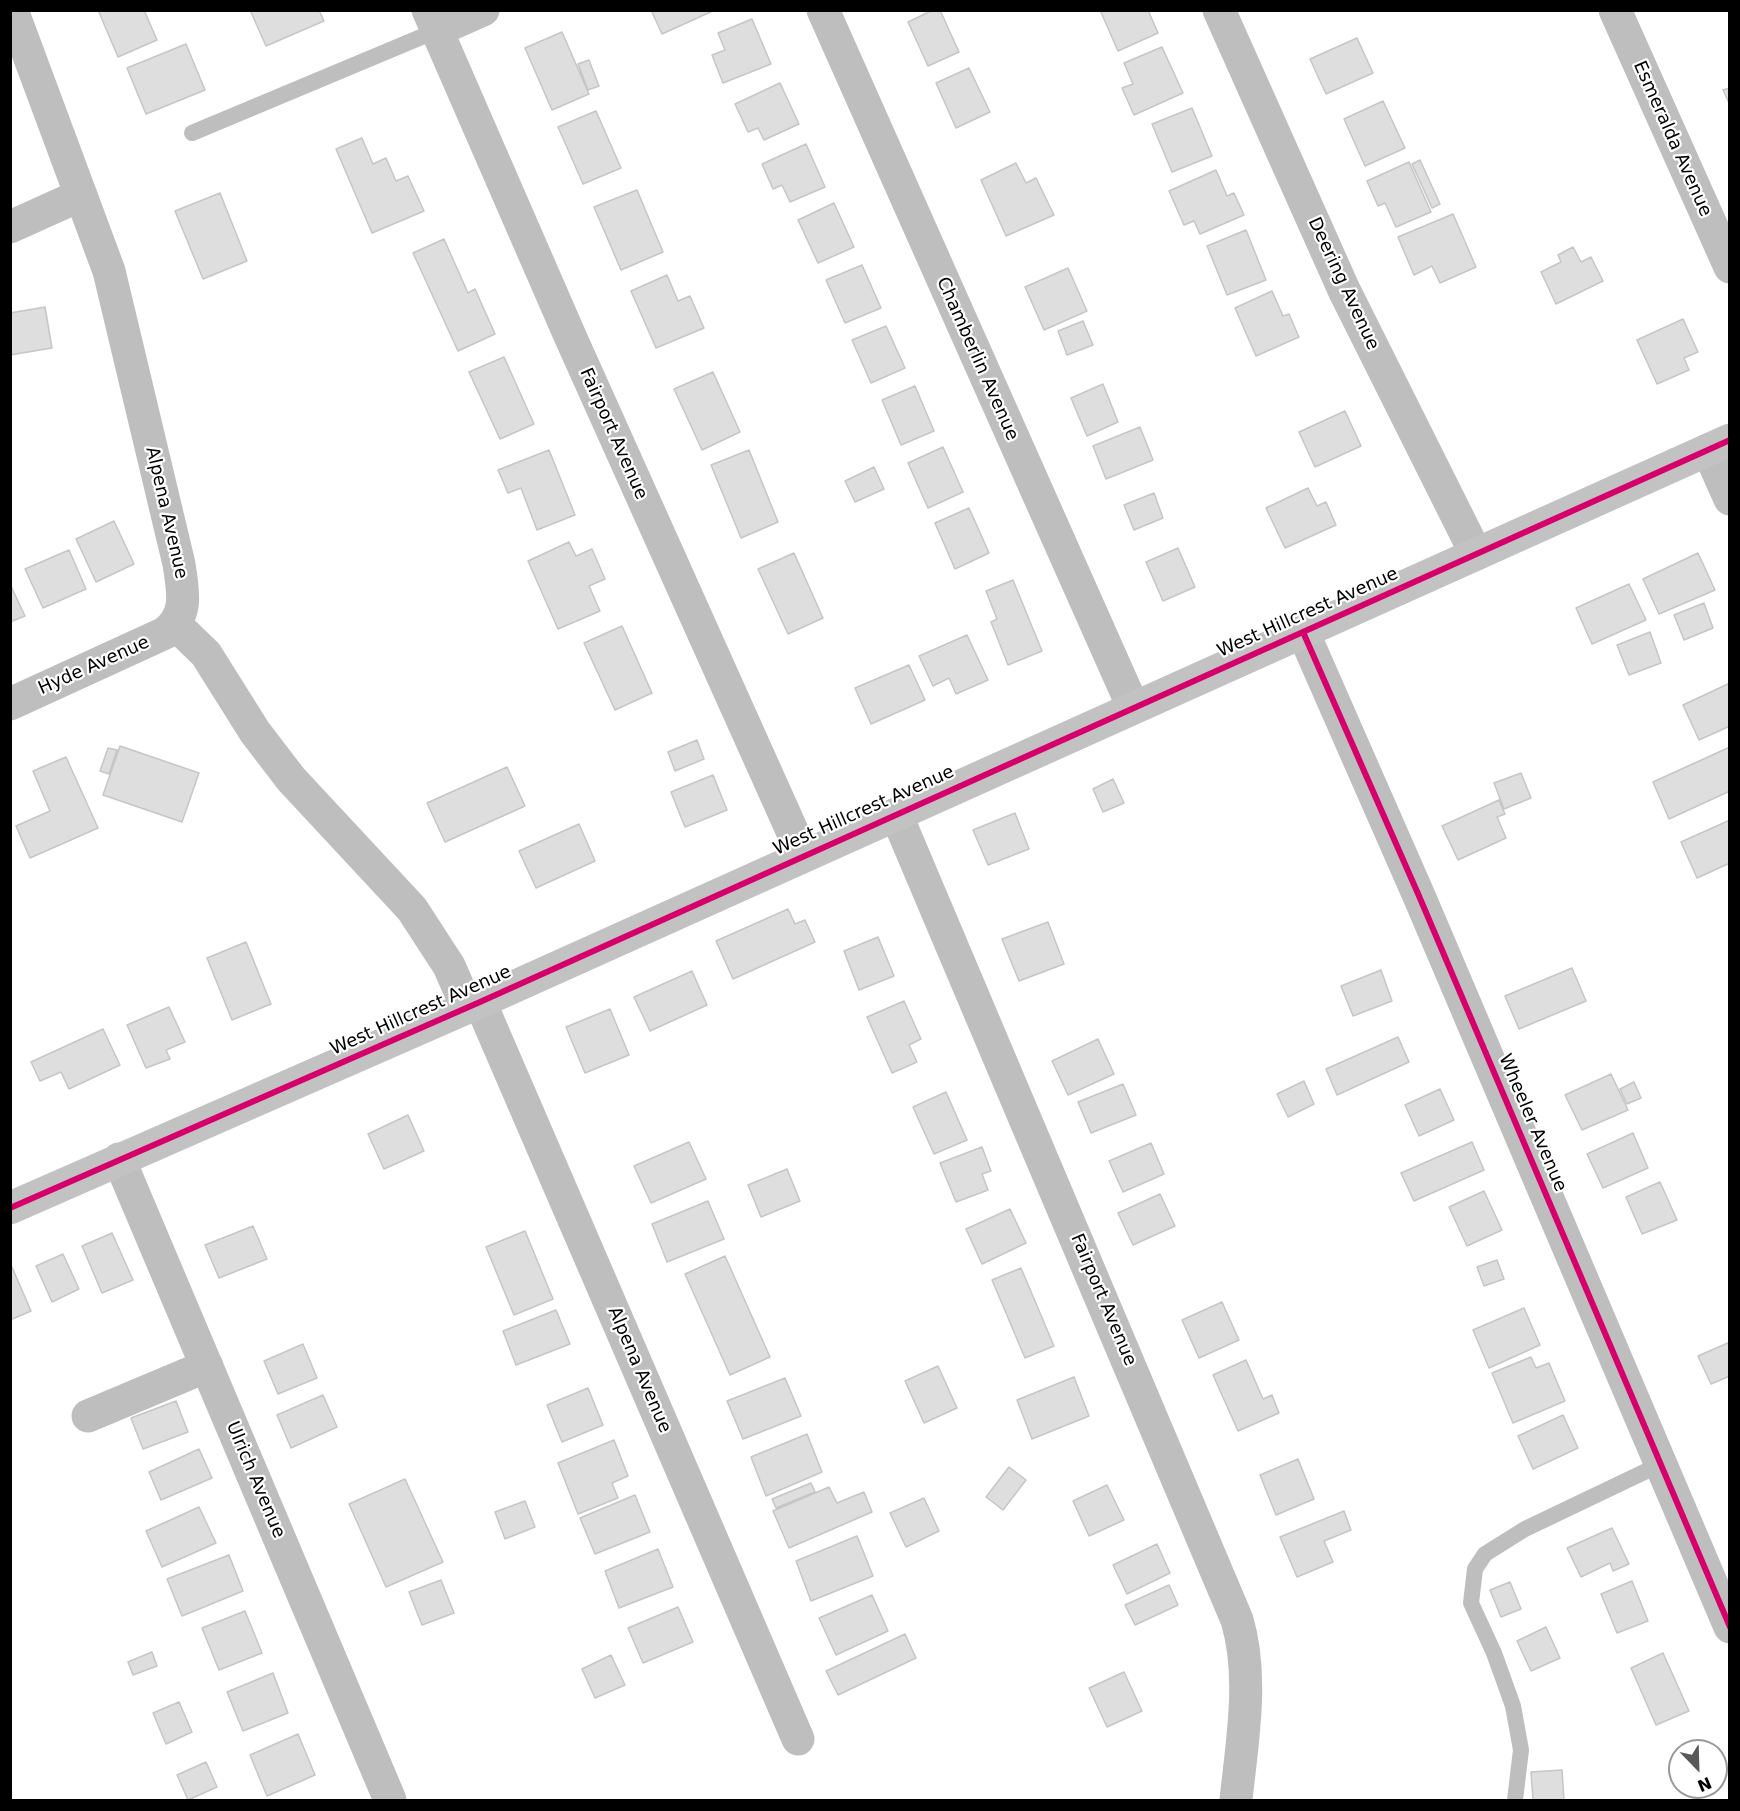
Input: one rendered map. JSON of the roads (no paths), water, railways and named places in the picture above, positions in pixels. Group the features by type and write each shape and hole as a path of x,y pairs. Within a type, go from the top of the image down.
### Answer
{"street":[{"name":"Alpena Avenue","path":"12,10 109,271 179,564 184,593 181,613 176,625 206,654 255,732 291,779 412,909 473,1005 798,1739"},
{"path":"433,20 483,10"},
{"name":"Chamberlin Avenue","path":"823,10 1133,707"},
{"name":"Deering Avenue","path":"1219,10 1344,290 1476,554"},
{"name":"Esmeralda Avenue","path":"1615,10 1730,267"},
{"name":"Fairport Avenue","path":"433,20 570,336 803,855"},
{"path":"10,226 81,195"},
{"path":"1719,445 1730,499"},
{"name":"West Hillcrest Avenue","path":"10,1208 473,1005 1719,445"},
{"name":"Hyde Avenue","path":"10,704 165,633 176,625"},
{"name":"Wheeler Avenue","path":"1303,632 1419,896 1730,1627"},
{"name":"Fairport Avenue","path":"896,814 1237,1620 1245,1664 1243,1727 1236,1800"},
{"name":"Ulrich Avenue","path":"120,1160 390,1800"},
{"path":"88,1416 207,1366"}],"lane":[{"path":"192,133 433,20"},
{"path":"1515,1800 1521,1750 1514,1706 1494,1653 1471,1603 1475,1569 1485,1554 1525,1529 1661,1464"}]}
